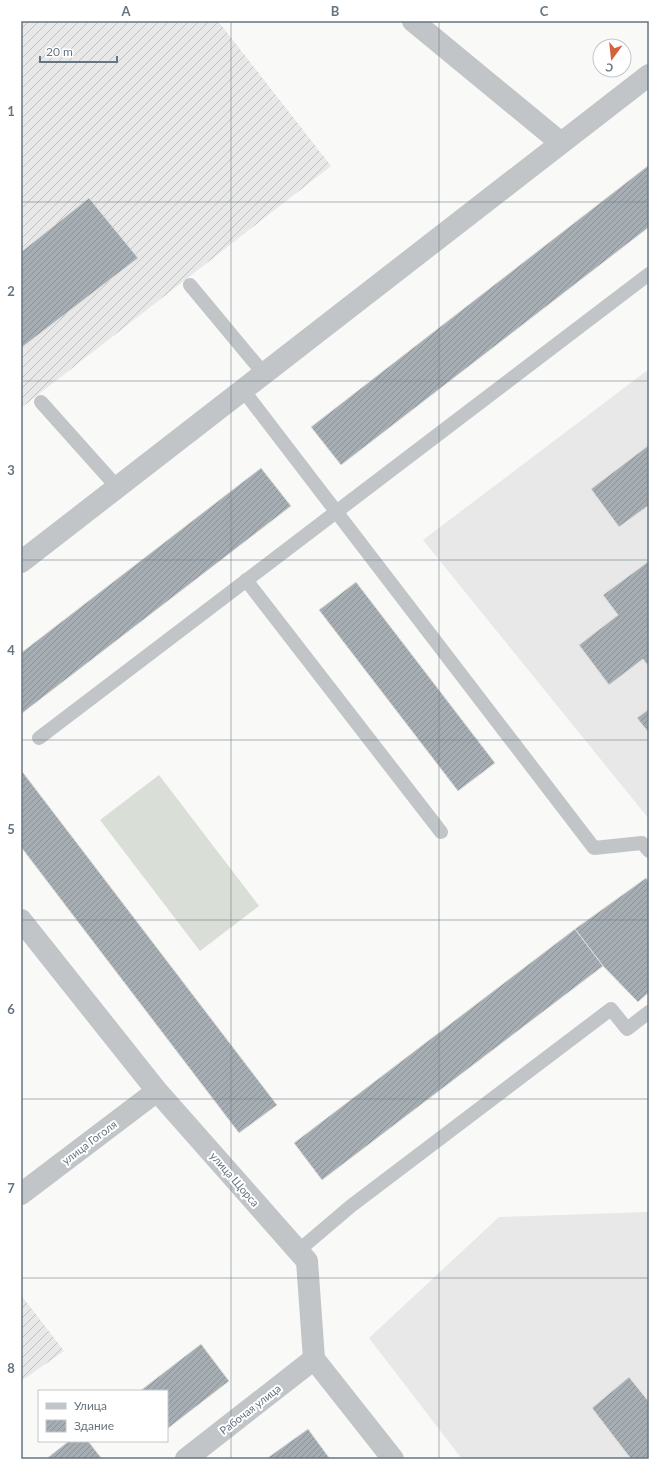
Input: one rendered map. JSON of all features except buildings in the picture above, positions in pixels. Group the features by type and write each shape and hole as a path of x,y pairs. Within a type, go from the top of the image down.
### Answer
{"street":[{"path":"413,21 561,143"},
{"path":"21,562 649,75"},
{"name":"улица Щорса","path":"21,920 157,1091 307,1261 314,1359"},
{"name":"улица Гоголя","path":"21,1194 157,1091"},
{"path":"314,1359 393,1459"},
{"name":"Рабочая улица","path":"186,1459 314,1359"}],"lane":[{"path":"39,738 649,274"},
{"path":"190,285 264,374"},
{"path":"242,390 594,848 642,843 649,851"},
{"path":"41,402 117,487"},
{"path":"246,580 441,832"},
{"path":"298,1251 351,1206 611,1008 627,1029 649,1012"}],"shaded area":[{"path":"21,21 218,21 331,166 21,408"},
{"path":"649,369 649,819 423,540"},
{"path":"159,775 259,906 200,951 100,820"},
{"path":"649,1212 649,1459 462,1459 369,1338 499,1217"},
{"path":"21,1295 64,1351 21,1381"}]}
